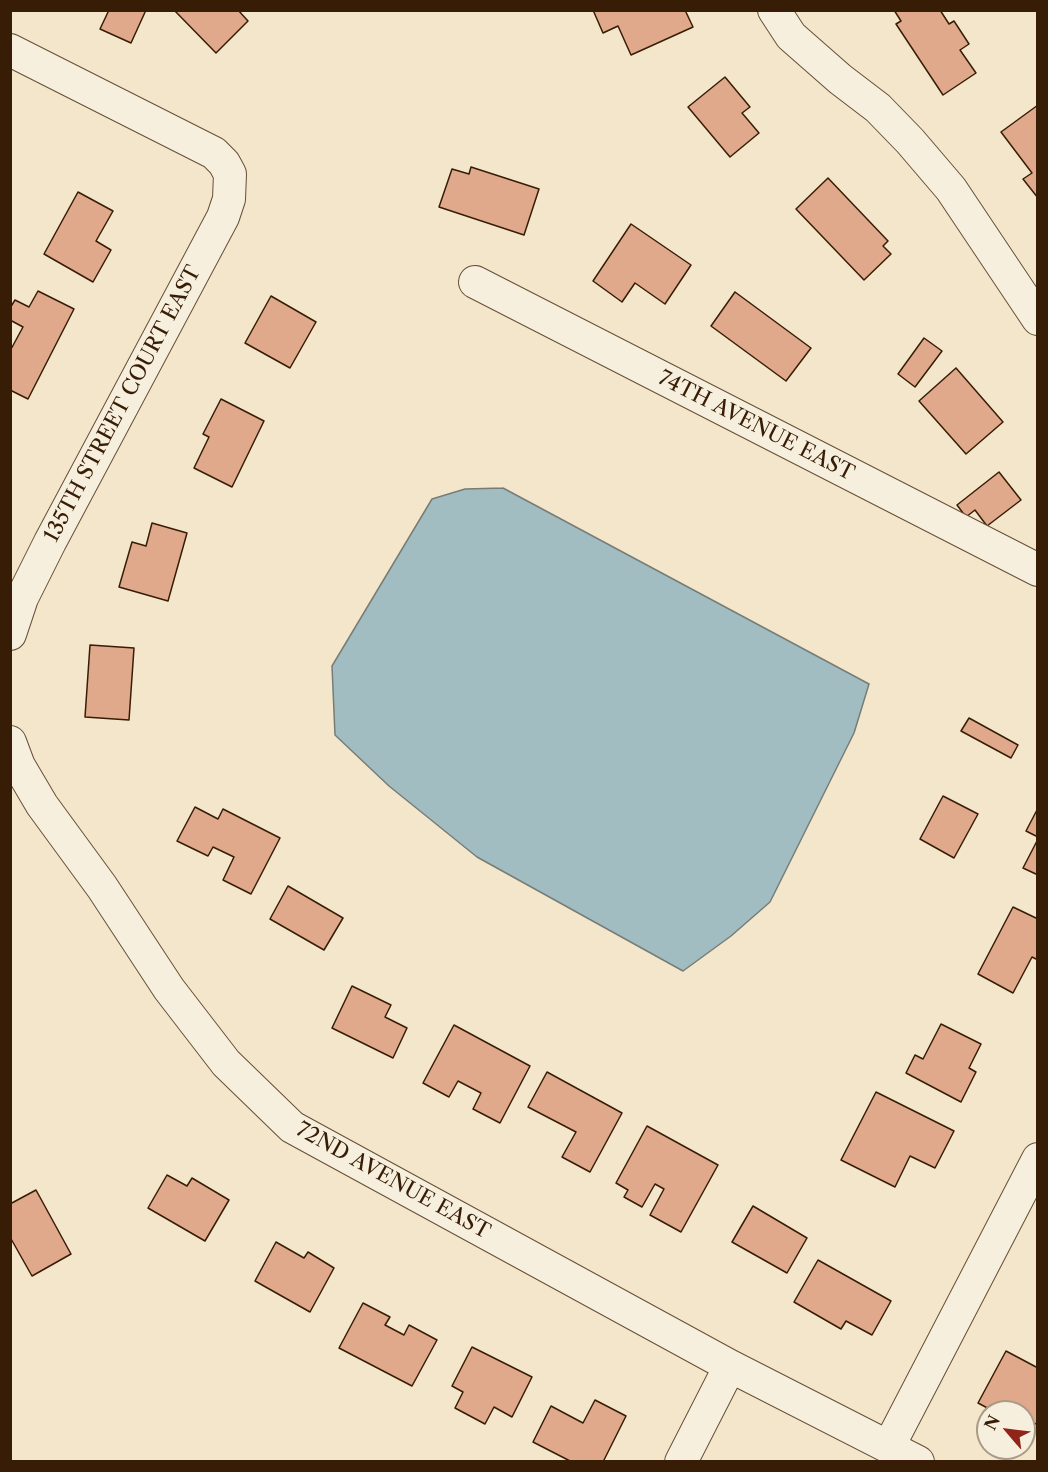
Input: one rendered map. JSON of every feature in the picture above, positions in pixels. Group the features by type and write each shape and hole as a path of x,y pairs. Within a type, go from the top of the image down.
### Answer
{"street":[{"path":"774,10 791,36 840,79 878,108 910,141 951,189 1038,319"},
{"name":"135TH STREET COURT EAST","path":"10,50 214,153 224,163 230,174 229,199 223,217 50,542 22,598 10,634"},
{"name":"74TH AVENUE EAST","path":"475,282 1038,570"},
{"name":"72ND AVENUE EAST","path":"10,742 19,766 42,805 102,887 169,989 226,1063 292,1127 730,1365 918,1461"},
{"path":"889,1446 1038,1159"},
{"path":"681,1461 730,1365"}],"water":[{"path":"503,488 869,684 854,733 770,902 731,936 683,971 477,857 389,786 335,735 332,666 432,499 465,489"}],"building":[{"path":"109,10 146,10 131,43 100,29"},
{"path":"174,10 238,10 248,21 216,53"},
{"path":"593,10 685,10 693,27 631,55 618,26 603,33"},
{"path":"894,10 940,10 949,24 954,21 969,44 960,50 976,73 943,95 896,24 901,21"},
{"path":"725,77 750,107 742,113 759,133 730,157 688,107"},
{"path":"1038,105 1038,198 1023,179 1032,173 1001,132"},
{"path":"471,167 539,189 524,235 439,207 452,169 469,174"},
{"path":"828,178 888,241 883,246 891,254 864,280 796,209"},
{"path":"78,192 113,211 96,241 111,250 93,282 44,254"},
{"path":"631,224 691,265 665,304 635,283 622,302 593,281"},
{"path":"38,291 74,309 28,399 10,390 10,351 23,327 10,320 10,308 15,300 29,307"},
{"path":"735,292 811,348 786,381 711,326"},
{"path":"271,296 316,322 290,368 245,343"},
{"path":"924,338 942,351 915,387 898,374"},
{"path":"956,368 1003,422 966,454 919,401"},
{"path":"221,399 264,421 232,487 194,468 209,437 203,434"},
{"path":"999,472 1021,500 987,526 975,510 966,517 957,505"},
{"path":"152,523 187,533 168,601 119,587 132,542 146,546"},
{"path":"90,645 134,648 129,720 85,717"},
{"path":"969,718 1018,745 1011,758 961,731"},
{"path":"943,796 978,814 954,858 920,839"},
{"path":"195,807 218,819 223,809 280,838 251,894 223,880 234,857 213,847 208,856 177,841"},
{"path":"1038,808 1038,837 1026,831"},
{"path":"1038,839 1038,875 1023,868"},
{"path":"288,886 343,918 324,950 270,919"},
{"path":"1013,907 1038,919 1038,960 1032,957 1013,993 978,974"},
{"path":"352,986 391,1005 385,1017 407,1028 393,1058 332,1028"},
{"path":"941,1024 981,1044 969,1068 976,1072 961,1102 906,1073 915,1055 923,1059"},
{"path":"454,1025 530,1066 500,1123 473,1109 481,1093 458,1081 449,1097 423,1083"},
{"path":"547,1072 622,1113 590,1172 562,1157 576,1132 528,1107"},
{"path":"876,1092 954,1131 935,1168 910,1156 895,1187 841,1160"},
{"path":"647,1126 718,1165 681,1232 650,1215 664,1189 655,1184 642,1207 624,1197 628,1190 616,1183"},
{"path":"167,1175 187,1186 192,1178 229,1200 205,1241 148,1208"},
{"path":"36,1190 71,1254 32,1276 10,1237 10,1204"},
{"path":"753,1206 807,1238 787,1273 732,1242"},
{"path":"276,1242 304,1258 308,1252 334,1268 310,1312 255,1281"},
{"path":"818,1260 891,1301 872,1335 846,1321 841,1329 794,1302"},
{"path":"363,1303 390,1317 385,1325 404,1335 409,1325 437,1340 412,1386 339,1348"},
{"path":"472,1347 532,1377 512,1417 494,1407 485,1424 455,1408 463,1392 452,1386"},
{"path":"1006,1351 1038,1368 1038,1425 1036,1424 1036,1400 980,1400"},
{"path":"595,1400 626,1416 603,1462 572,1462 533,1442 551,1406 583,1423"}]}
